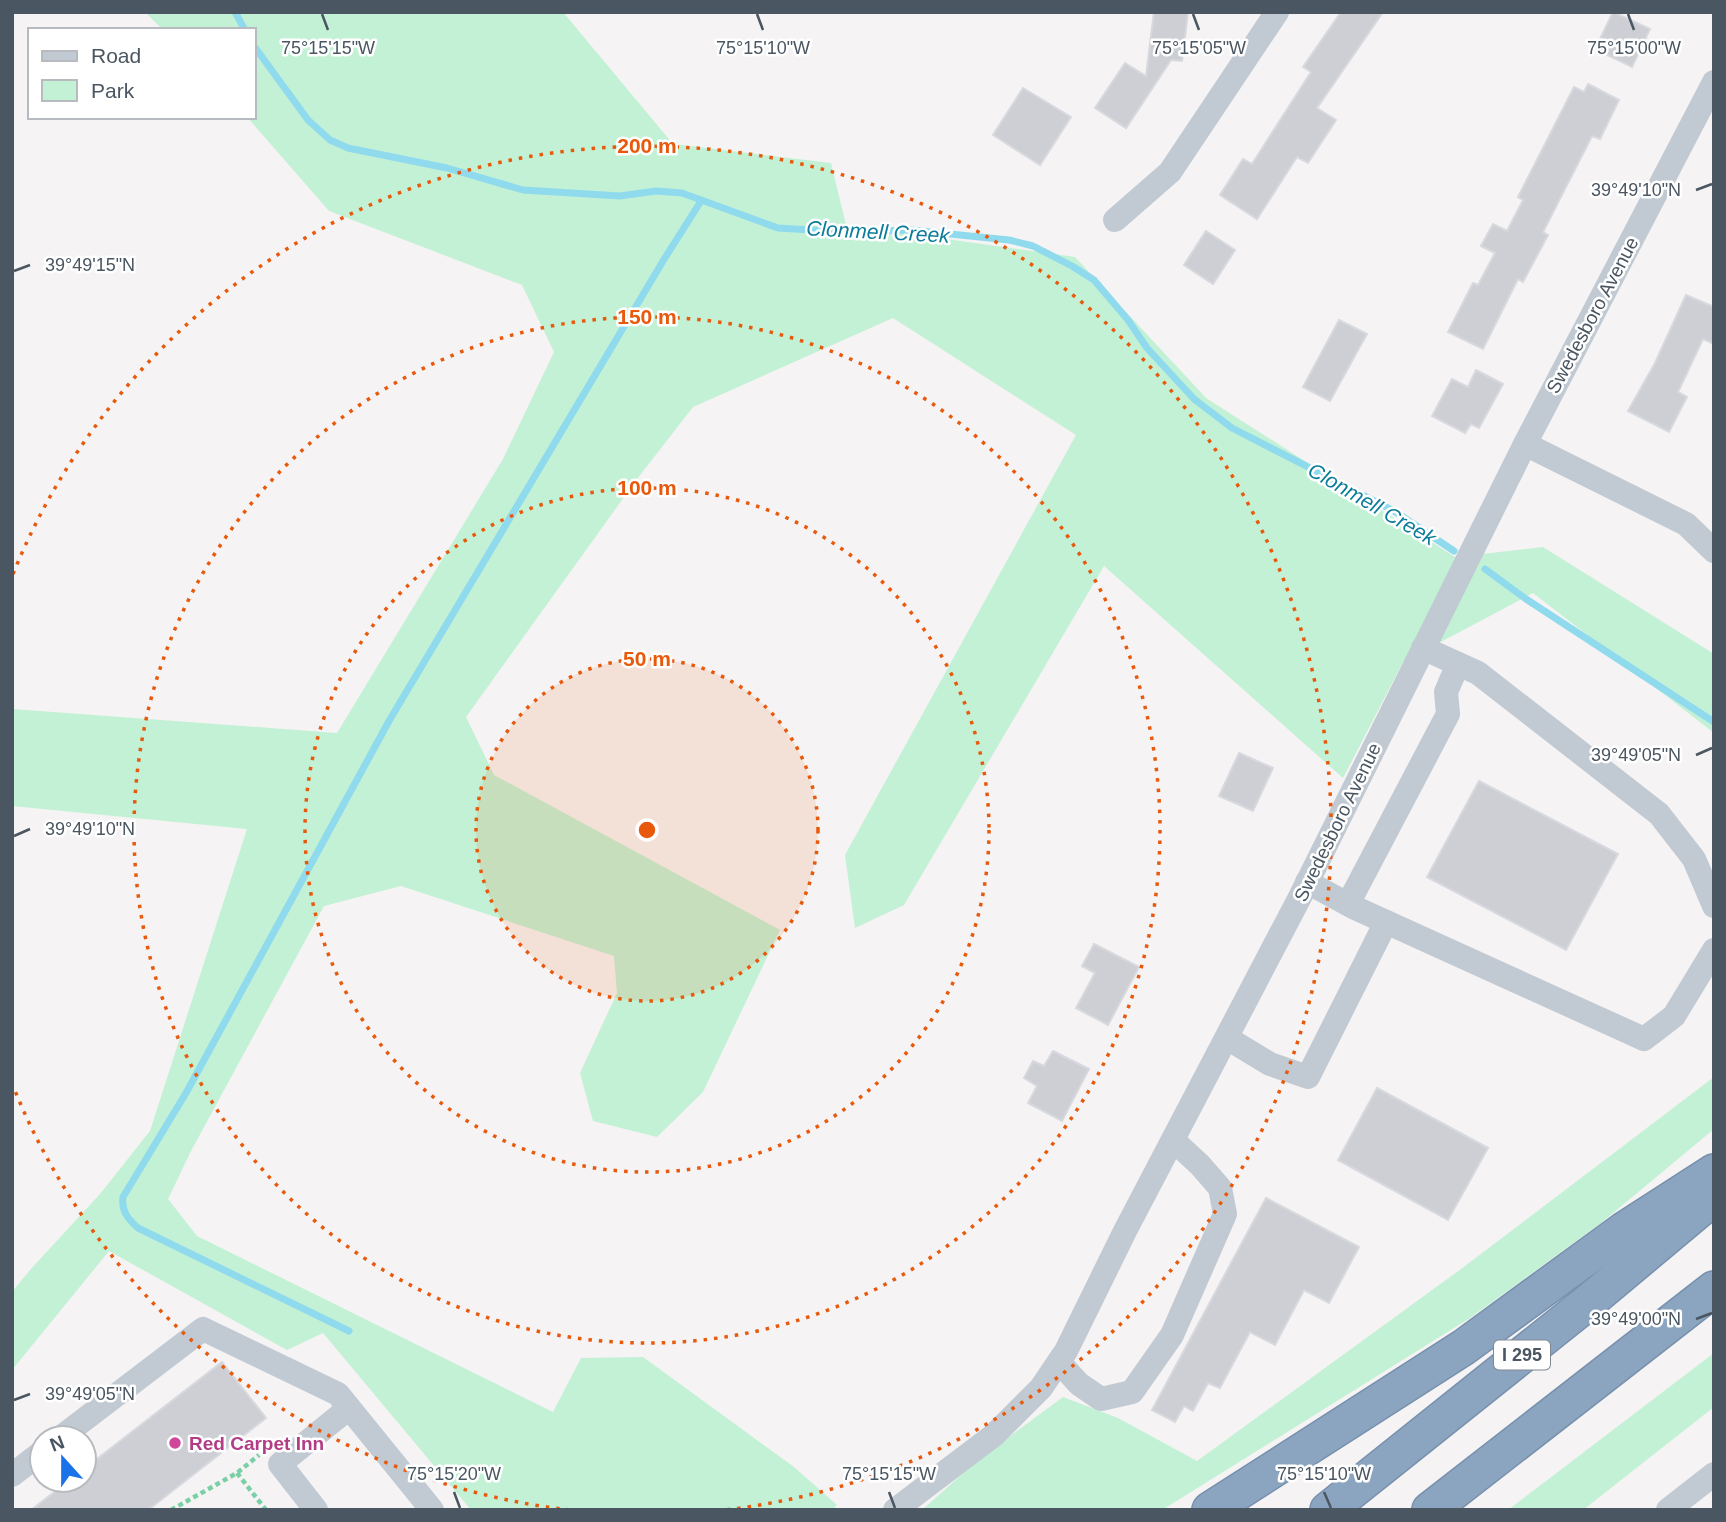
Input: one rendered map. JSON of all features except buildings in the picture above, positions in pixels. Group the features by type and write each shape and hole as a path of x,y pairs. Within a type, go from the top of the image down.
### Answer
{"highway":[{"path":"1210,1510 1464,1348 1625,1230 1714,1172"},
{"name":"I 295","path":"1328,1510 1591,1300 1714,1196"},
{"path":"1430,1510 1714,1289"}],"street":[{"path":"1115,219 1170,172 1277,12"},
{"name":"Swedesboro Avenue","path":"895,1510 994,1436 1034,1396 1059,1362 1307,882 1525,443 1714,82"},
{"path":"1525,443 1686,524 1714,551"},
{"path":"1423,648 1478,673 1658,814 1694,859 1714,906"},
{"path":"1348,904 1448,714 1446,692 1458,664"},
{"path":"1307,882 1386,922 1644,1039 1674,1016 1714,950"},
{"path":"1227,1038 1270,1064 1308,1077 1386,922"},
{"path":"1059,1362 1079,1384 1101,1399 1132,1392 1172,1335 1225,1214 1220,1188 1173,1140"},
{"path":"78,1424 203,1329 338,1394 432,1510"},
{"path":"316,1510 280,1464 349,1408"},
{"path":"12,1475 28,1463"},
{"path":"1668,1510 1714,1474"}],"path":[{"path":"171,1510 237,1473 269,1448"},
{"path":"237,1473 265,1509"}],"green space":[{"path":"145,12 563,12 673,144 831,163 846,225 1075,257 1206,398 1455,557 1543,547 1714,654 1714,733 1533,593 1403,662 1343,778 1104,566 904,905 855,928 845,855 1076,435 893,318 693,407 637,479 466,717 494,775 780,930 703,1092 657,1137 593,1121 580,1073 617,993 614,956 401,886 324,906 191,1151 168,1199 197,1236 553,1412 581,1358 643,1357 794,1467 837,1505 832,1510 471,1510 323,1333 287,1350 109,1251 12,1370 12,1292 100,1194 150,1131 247,829 12,806 12,709 337,733 503,459 554,352 522,285 329,211 249,119 256,119 256,28 161,28"},
{"path":"1714,1077 1714,1129 1601,1223 1470,1318 1162,1510 922,1510 979,1459 1063,1397 1118,1418 1197,1461 1461,1269"},
{"path":"1714,1353 1714,1407 1583,1510 1508,1510"}],"waterway":[{"name":"Clonmell Creek","path":"235,12 244,28"},
{"name":"Clonmell Creek","path":"256,49 308,120 330,140 348,148 447,168 523,190 620,196 656,191 682,193 778,228 846,232 911,230 1009,240 1033,246 1094,280 1128,320 1147,348 1194,399 1232,428 1394,511 1454,551"},
{"path":"349,1331 138,1228 126,1214 123,1197 186,1093 389,721 701,201"},
{"name":"Clonmell Creek","path":"1485,569 1526,599 1714,722"}],"place":[{"name":"Red Carpet Inn","path":"175,1443"}]}
